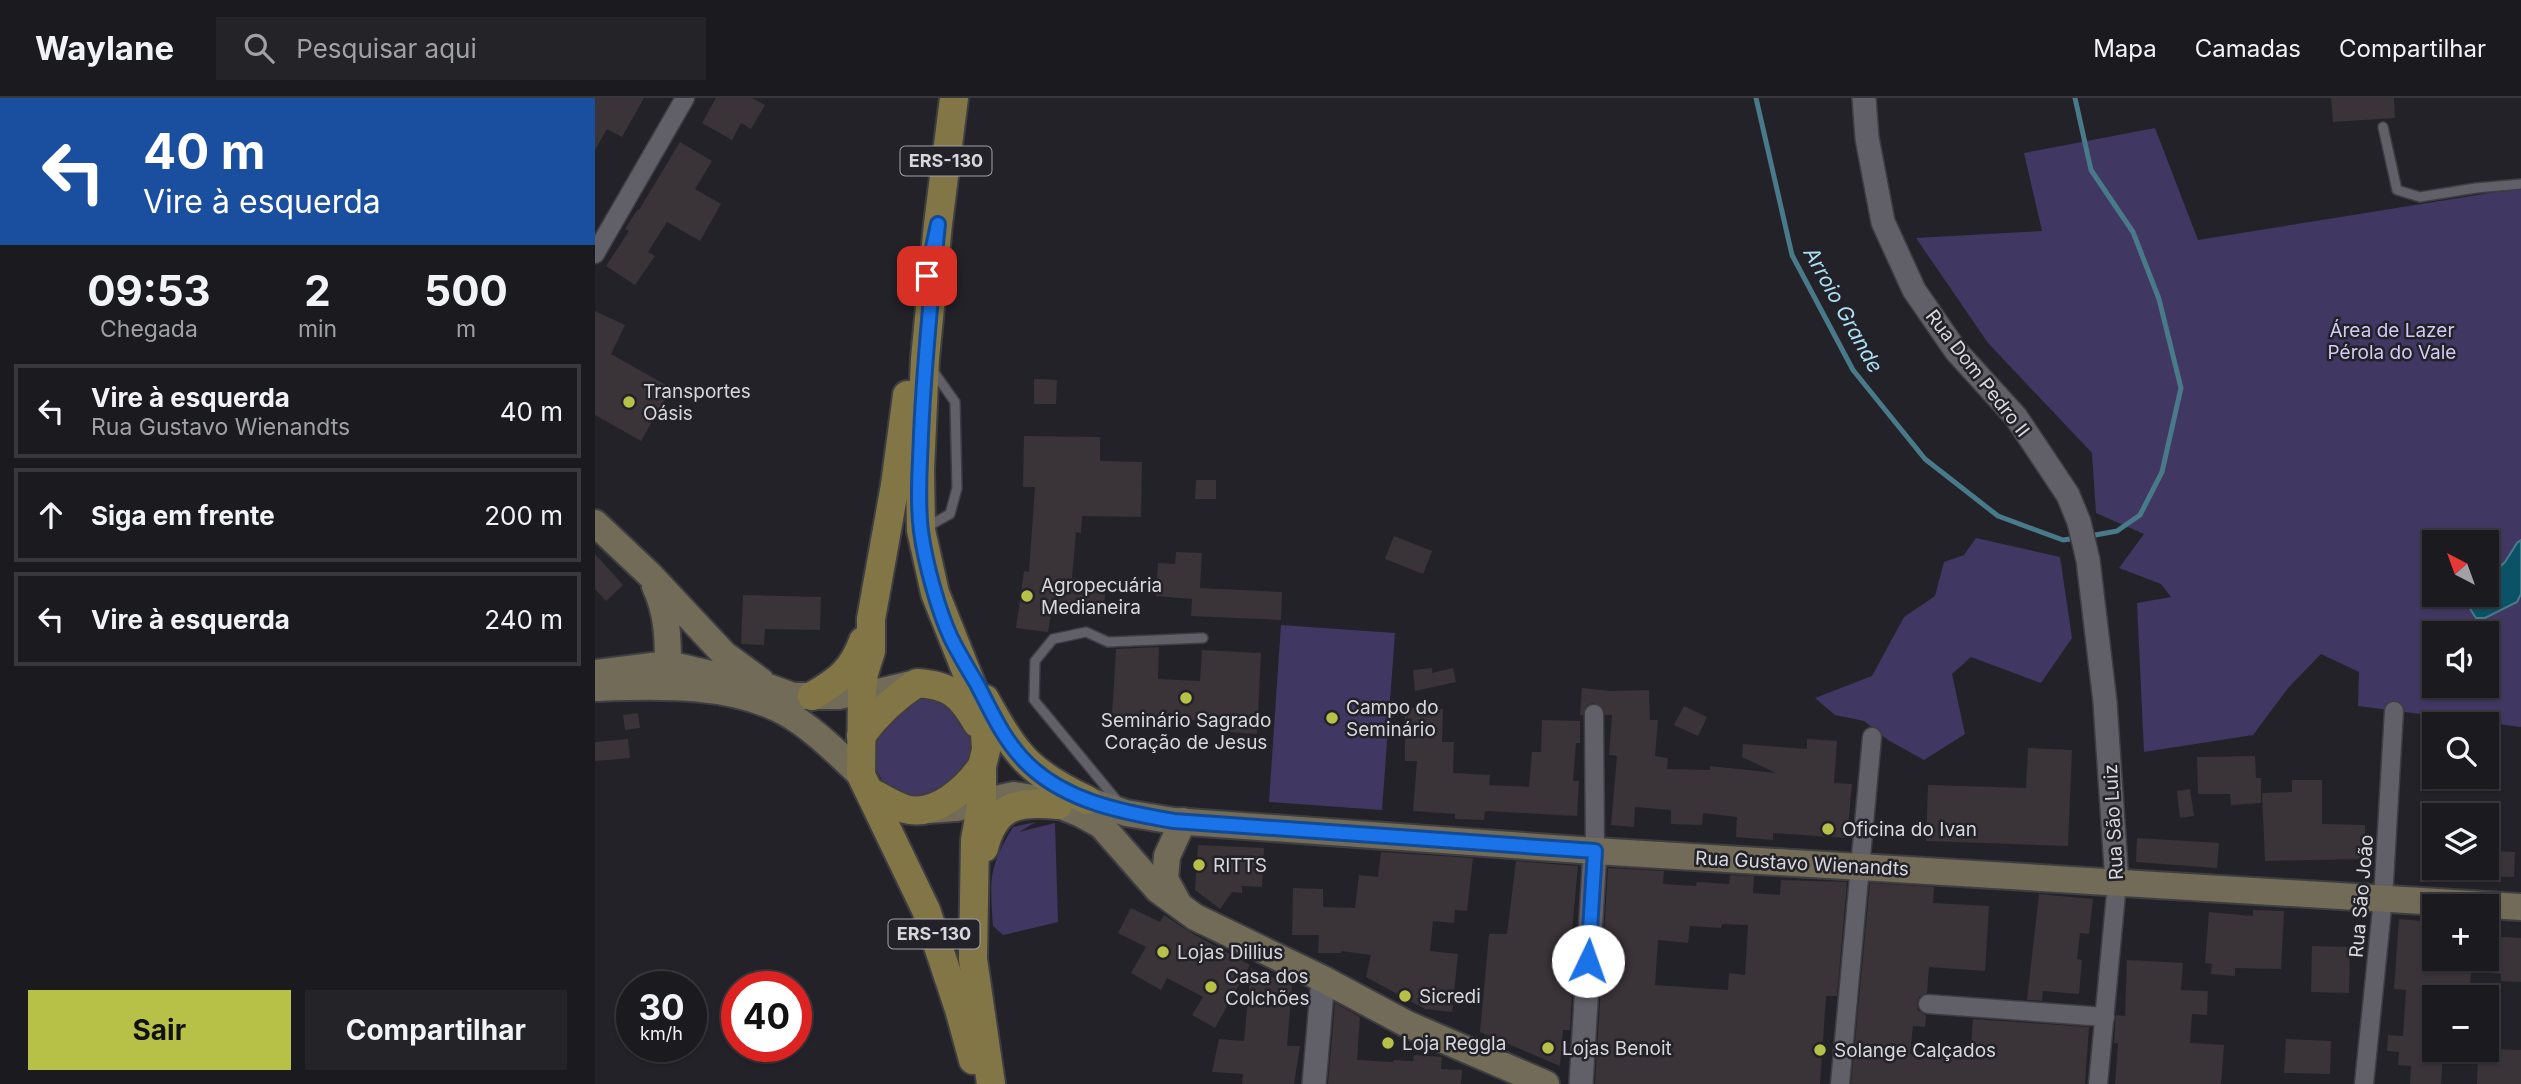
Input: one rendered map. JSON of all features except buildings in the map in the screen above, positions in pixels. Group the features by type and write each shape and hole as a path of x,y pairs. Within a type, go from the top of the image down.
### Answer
{"main road":[{"name":"ERS-130","path":"954,98 925,359 920,470 921,530 935,593 984,716 986,750 982,766 982,802 975,840 973,959 992,1084"},
{"name":"ERS-130","path":"938,224 916,329 894,485 871,619 871,650 862,691 861,736 866,783 881,820 926,910 959,1009 979,1084"},
{"path":"595,523 650,575 764,698 821,738 866,783 907,809 956,808 1014,795 1075,806"},
{"path":"650,575 664,605 669,664"},
{"path":"812,696 846,674 859,653 871,619"},
{"path":"950,636 1004,734 1019,755 1075,806"},
{"path":"595,673 669,664 683,676 764,698"},
{"path":"595,688 667,685 764,698 879,692 917,682 949,688 965,702 984,734 1027,776 1101,825 1158,890 1195,917 1323,979 1407,1024 1546,1084"},
{"path":"861,736 882,710 917,682"},
{"path":"923,810 959,793 982,766"},
{"path":"974,888 986,841 996,818 1010,807 1037,803 1075,806"},
{"name":"Rua Gustavo Wienandts","path":"1075,806 1183,821 1595,851 2521,907"},
{"path":"1180,906 1165,879 1167,856 1183,821"}],"street":[{"path":"595,254 685,98"},
{"name":"Rua Dom Pedro II","path":"1864,98 1867,138 1883,222 1914,290 1956,351 2016,417 2068,495 2088,560"},
{"name":"Rua São Luiz","path":"2088,560 2105,702 2117,883 2098,1084"},
{"name":"Rua São João","path":"2364,1084 2383,899 2394,711"},
{"path":"1581,1084 1595,851 1594,714"},
{"path":"1840,1084 1872,737"},
{"path":"1314,1084 1323,979"},
{"path":"1928,1004 2105,1017"}],"lane":[{"path":"2383,127 2397,190 2420,198 2476,188 2521,184"},
{"path":"921,530 950,514 957,488 954,402 925,359"},
{"path":"1126,813 1034,700 1035,661 1053,639 1086,632 1108,642 1203,638"}],"green space":[{"name":"Área de Lazer Pérola do Vale","path":"2155,128 2198,240 2521,188 2521,727 2499,724 2499,712 2422,712 2422,714 2358,706 2359,672 2321,654 2289,687 2253,735 2144,752 2137,603 2171,597 2161,584 2119,568 2144,534 2096,513 2092,453 1988,343 1916,238 2042,231 2024,153"},
{"path":"1976,538 2060,557 2072,638 2041,683 1971,657 1952,674 1965,734 1924,760 1888,740 1864,721 1835,715 1815,698 1872,676 1904,617 1935,596 1944,562 1964,555"},
{"name":"Campo do Seminário","path":"1281,625 1395,633 1382,810 1269,802"},
{"path":"934,695 963,713 974,734 973,758 945,794 920,797 902,795 887,786 877,772 869,746 899,698"},
{"path":"1036,822 1019,832 1055,823 1058,922 1003,935 993,926 991,885 995,864 1013,827"}],"water":[{"path":"2521,540 2521,594 2517,602 2485,618 2476,618 2469,607 2499,607 2499,567"}],"waterway":[{"name":"Arroio Grande","path":"1756,98 1792,255 1853,370 1925,459 1998,516 2063,540 2077,538"},
{"name":"Arroio Grande","path":"2075,98 2091,170 2133,232 2159,299 2181,388 2162,472 2140,515 2117,531 2090,536"}],"place":[{"name":"Transportes Oásis","path":"629,402"},
{"name":"Agropecuária Medianeira","path":"1027,596"},
{"name":"Seminário Sagrado Coração de Jesus","path":"1186,698"},
{"name":"Campo do Seminário","path":"1332,718"},
{"name":"Oficina do Ivan","path":"1828,829"},
{"name":"RITTS","path":"1199,865"},
{"name":"Lojas Dillius","path":"1163,952"},
{"name":"Casa dos Colchões","path":"1211,987"},
{"name":"Sicredi","path":"1405,996"},
{"name":"Loja Reggla","path":"1388,1043"},
{"name":"Lojas Benoit","path":"1548,1048"},
{"name":"Solange Calçados","path":"1820,1050"}],"route":[{"path":"927,276 938,224 925,359 920,470 921,530 935,593 950,636 1004,734 1019,755 1046,779 1087,800 1126,813 1174,821 1345,831 1595,851 1588,961"}]}
